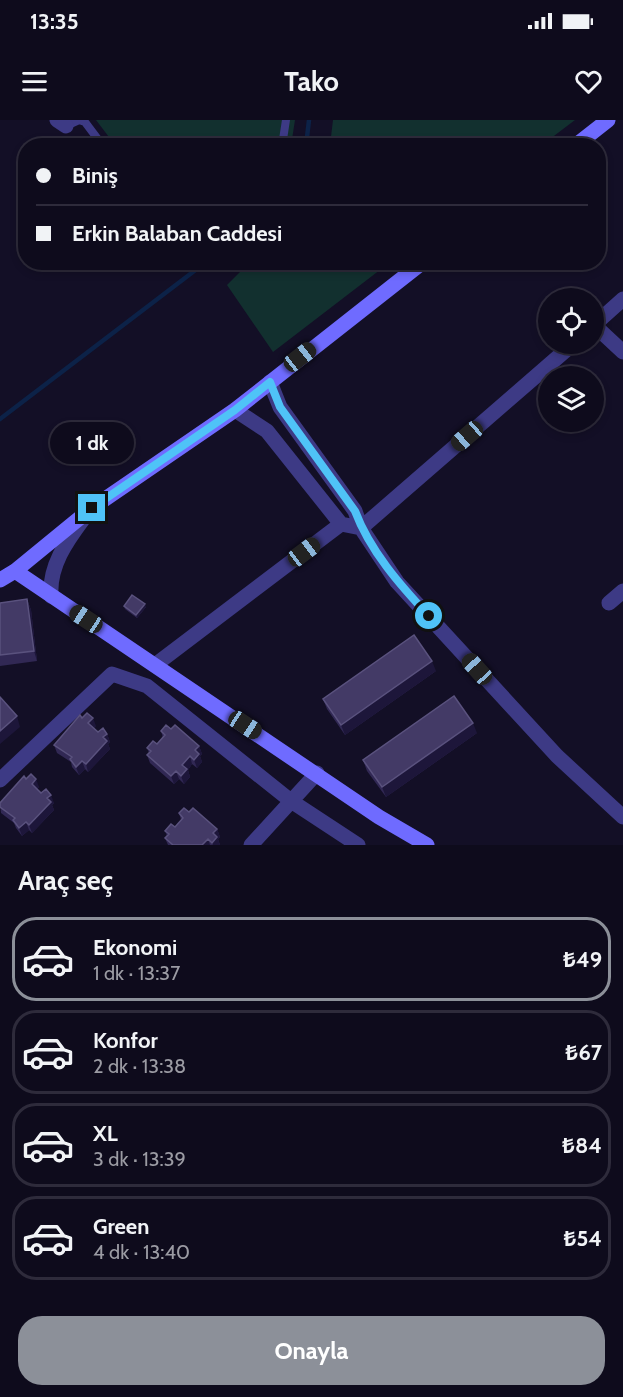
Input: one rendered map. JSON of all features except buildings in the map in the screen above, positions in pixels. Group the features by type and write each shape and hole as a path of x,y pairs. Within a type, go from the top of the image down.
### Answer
{"street":[{"path":"585,138 608,120"},
{"path":"0,580 15,571 92,508 235,410 413,270"},
{"path":"604,316 623,299"},
{"path":"604,334 623,352"},
{"path":"361,528 561,354"},
{"path":"270,382 280,407 355,511 361,528 397,582 557,756 623,818"},
{"path":"235,410 267,431 341,524 361,528"},
{"path":"51,596 50,580 59,555 92,508"},
{"path":"155,665 341,524"},
{"path":"15,571 379,817 427,845"},
{"path":"609,603 623,591"},
{"path":"0,780 112,674 147,686 291,801 358,845"},
{"path":"251,845 317,773"}],"lane":[{"path":"61,123 79,120 85,122 98,138"},
{"path":"283,138 286,120"}],"green space":[{"path":"96,120 295,120 292,138 110,138"},
{"path":"333,120 575,120 551,138 331,138"},
{"path":"242,270 380,270 273,352 227,285"}],"waterway":[{"path":"307,138 309,120"},
{"path":"0,419 196,270"}],"route":[{"path":"92,508 235,410 270,382 280,407 355,511 361,528 397,582 429,616"}]}
